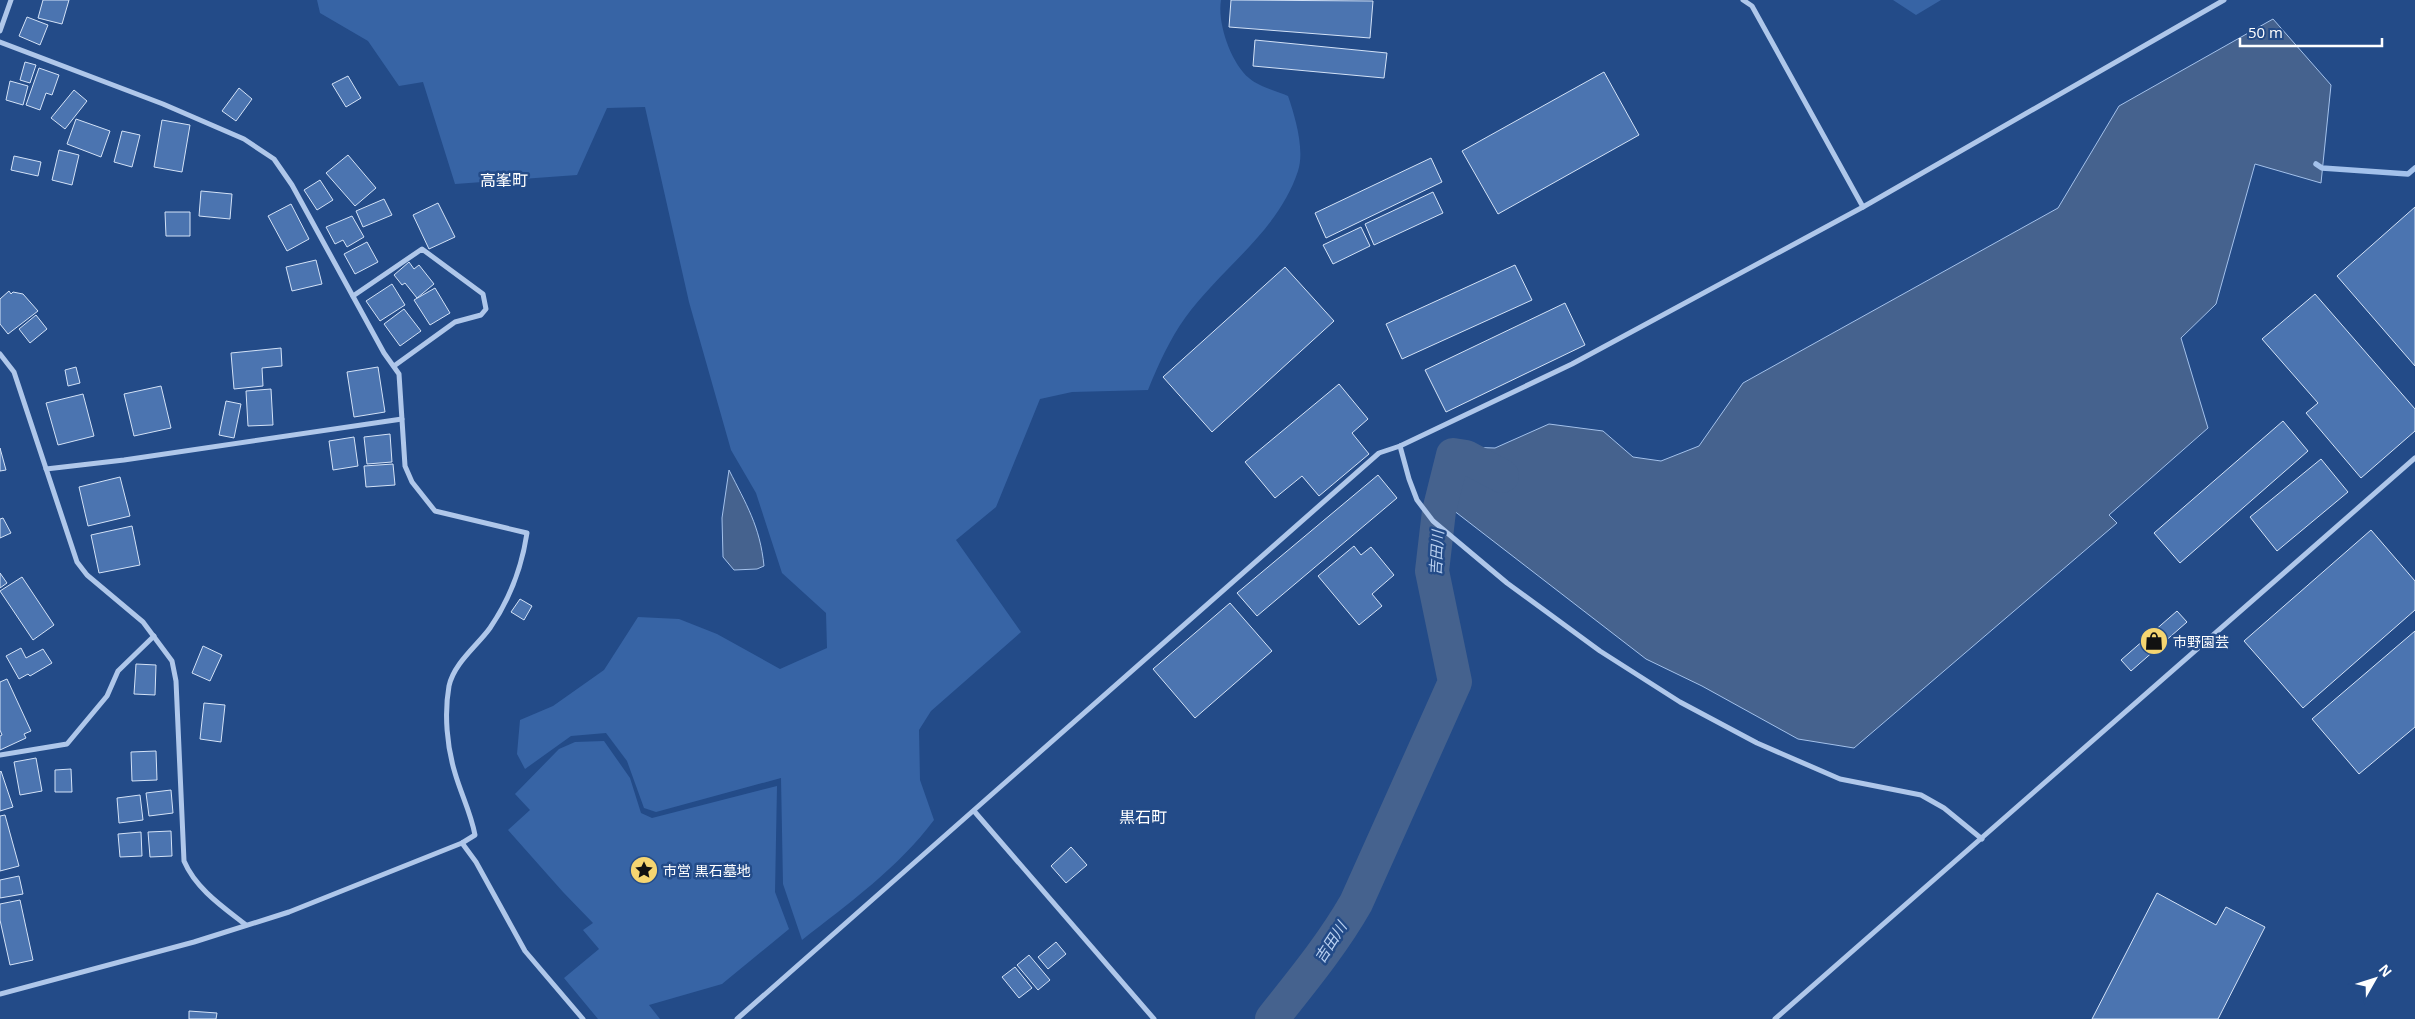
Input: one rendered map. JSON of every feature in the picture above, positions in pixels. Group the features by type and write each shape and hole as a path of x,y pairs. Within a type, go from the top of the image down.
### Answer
{"street":[{"path":"0,31 11,0"},
{"path":"1742,0 1752,6 1863,207"},
{"path":"737,1019 1379,454 1400,446 1572,364 1863,207 2224,0"},
{"path":"0,42 163,104 244,139 274,159 287,175 353,296 400,374 405,466 412,482 435,511 527,532 515,582 504,604 479,643 453,674 449,686 448,722 450,752 455,774 471,814 476,835 462,843 290,912 194,942 0,994"},
{"path":"353,296 422,249 483,294 486,309 481,315 455,322 394,366"},
{"path":"0,354 14,372 76,562 81,570 130,609 154,636 172,661 176,681 184,862 187,869 212,898 246,925"},
{"path":"46,469 124,460 402,420"},
{"path":"1400,446 1417,500 1433,521 1507,582 1600,651 1680,702 1757,743 1840,779 1921,795 1944,808 1982,839"},
{"path":"1775,1019 2415,458"},
{"path":"0,755 67,744 107,696 118,671 154,636"},
{"path":"974,811 1154,1019"},
{"path":"462,843 476,862 525,951 582,1019"}],"shaded area":[{"path":"317,0 1221,0 1220,9 1223,31 1236,63 1253,81 1288,96 1300,143 1300,163 1289,193 1263,231 1199,300 1185,318 1165,352 1148,390 1072,392 1040,399 996,507 956,540 1021,632 931,711 919,730 920,780 934,820 905,854 889,869 802,940 783,884 781,778 656,812 644,808 627,761 606,733 571,736 525,769 517,754 520,720 553,706 604,670 638,617 679,619 717,634 780,669 827,648 826,613 782,573 756,493 731,450 689,302 645,107 607,108 577,175 455,184 423,82 399,86 368,41 320,13"},
{"path":"1893,0 1941,0 1916,15"},
{"path":"2273,19 2331,85 2321,183 2255,164 2216,304 2181,338 2208,428 2109,515 2117,523 1854,748 1798,739 1702,686 1646,659 1453,510 1463,447 1495,448 1549,424 1603,431 1633,457 1661,461 1699,446 1743,383 2058,208 2119,106"},
{"path":"729,470 756,527 764,566 757,569 734,570 723,557 722,518"},
{"path":"604,741 630,778 641,813 652,818 777,786 775,892 789,929 722,984 649,1005 660,1019 598,1019 564,978 599,949 583,930 593,923 508,830 530,810 515,794 559,749 575,742"}],"building":[{"path":"43,0 69,0 62,24 38,18"},
{"path":"1231,0 1373,1 1370,38 1229,27"},
{"path":"27,17 48,25 40,45 19,36"},
{"path":"1255,40 1387,53 1384,78 1253,66"},
{"path":"25,62 36,65 30,83 20,80"},
{"path":"39,68 59,75 52,95 46,93 40,110 26,105"},
{"path":"1604,72 1639,135 1498,214 1462,151"},
{"path":"348,76 361,98 346,107 332,84"},
{"path":"10,81 28,86 23,105 6,100"},
{"path":"239,88 252,99 236,121 222,111"},
{"path":"74,90 87,101 65,129 51,118"},
{"path":"76,119 110,131 101,157 67,144"},
{"path":"162,120 190,125 182,172 154,167"},
{"path":"122,131 140,135 132,167 114,162"},
{"path":"59,150 79,155 72,185 52,180"},
{"path":"348,155 376,188 355,206 326,173"},
{"path":"14,156 41,162 38,176 11,170"},
{"path":"1431,158 1442,182 1326,238 1315,213"},
{"path":"320,180 333,200 317,210 304,190"},
{"path":"201,191 232,194 230,219 199,216"},
{"path":"1433,192 1443,213 1374,245 1365,224"},
{"path":"384,199 392,215 363,227 356,211"},
{"path":"438,203 455,237 429,249 413,215"},
{"path":"291,204 309,239 287,251 268,216"},
{"path":"2415,207 2415,366 2337,276"},
{"path":"165,212 190,212 190,236 166,236"},
{"path":"352,216 364,237 347,247 343,240 335,244 326,227"},
{"path":"1361,227 1370,246 1333,264 1323,245"},
{"path":"367,242 378,262 355,274 344,254"},
{"path":"316,260 322,284 292,291 286,267"},
{"path":"409,262 414,269 419,265 434,284 417,298 405,283 402,285 394,275"},
{"path":"1515,265 1532,300 1402,359 1386,324"},
{"path":"1285,267 1334,321 1212,432 1163,377"},
{"path":"392,284 405,305 380,321 366,301"},
{"path":"435,288 450,313 430,325 414,300"},
{"path":"9,291 11,294 13,292 23,294 38,311 8,334 0,324 0,299"},
{"path":"2315,294 2415,409 2415,431 2361,478 2306,413 2318,403 2262,339"},
{"path":"1565,303 1585,345 1446,412 1425,370"},
{"path":"404,309 421,331 400,346 384,324"},
{"path":"36,315 47,329 30,343 19,329"},
{"path":"281,348 282,366 262,368 263,386 234,389 231,353"},
{"path":"76,367 80,383 68,386 65,370"},
{"path":"378,367 385,412 354,417 347,372"},
{"path":"1339,384 1368,419 1352,433 1369,454 1319,496 1302,476 1275,498 1245,462"},
{"path":"161,386 171,428 134,436 124,394"},
{"path":"271,389 273,425 248,426 246,391"},
{"path":"83,394 94,436 58,445 46,403"},
{"path":"226,401 241,404 234,438 219,435"},
{"path":"2283,421 2308,451 2180,563 2154,533"},
{"path":"390,434 392,462 367,464 364,437"},
{"path":"354,437 358,466 333,470 329,441"},
{"path":"0,448 6,470 0,471"},
{"path":"2321,459 2348,492 2277,551 2250,517"},
{"path":"393,464 395,485 366,487 364,466"},
{"path":"1378,475 1397,498 1257,616 1237,593"},
{"path":"120,477 130,516 88,526 79,487"},
{"path":"3,518 11,533 0,538 0,519"},
{"path":"132,526 140,565 99,573 91,535"},
{"path":"2371,530 2415,581 2415,610 2303,708 2244,641"},
{"path":"1354,546 1361,555 1371,547 1394,575 1372,594 1382,606 1359,625 1318,576"},
{"path":"0,573 7,583 0,588"},
{"path":"22,577 54,625 33,640 0,591"},
{"path":"520,599 532,606 524,620 511,612"},
{"path":"1230,603 1272,651 1195,718 1153,669"},
{"name":"市野園芸","path":"2177,611 2187,622 2131,671 2121,660"},
{"path":"2415,631 2415,727 2359,774 2312,719"},
{"path":"203,646 222,655 210,681 192,673"},
{"path":"21,648 26,658 43,649 52,663 30,676 28,674 19,679 6,656"},
{"path":"136,664 156,665 155,695 134,694"},
{"path":"7,679 31,731 24,734 26,738 0,750 0,736 2,735 0,730 0,682"},
{"path":"204,703 225,705 221,742 200,739"},
{"path":"156,751 157,780 132,781 131,752"},
{"path":"36,758 42,791 20,795 14,762"},
{"path":"71,769 72,792 55,792 55,770"},
{"path":"0,772 13,807 0,811"},
{"path":"171,790 173,813 149,816 146,793"},
{"path":"140,795 143,820 119,823 117,798"},
{"path":"5,815 19,866 0,871 0,816"},
{"path":"171,831 172,856 150,857 148,832"},
{"path":"141,832 142,856 120,857 118,834"},
{"path":"1071,847 1087,865 1066,883 1051,866"},
{"path":"19,876 23,894 0,898 0,880"},
{"path":"2157,893 2216,925 2226,907 2265,927 2218,1019 2092,1019"},
{"path":"20,900 33,960 10,965 0,920 0,904"},
{"path":"1056,942 1066,954 1048,969 1038,957"},
{"path":"1029,955 1050,980 1038,990 1017,965"},
{"path":"1015,967 1032,988 1019,998 1002,977"},
{"path":"189,1011 217,1013 216,1019 189,1019"}],"waterway":[{"path":"2316,164 2322,168 2408,174 2415,168"},
{"name":"吉田川","path":"1272,1019 1327,948 1356,903 1455,682 1432,571 1439,511 1453,455 1466,457 1502,476"}],"place":[{"name":"市野園芸","path":"2154,641"},
{"name":"市営 黒石墓地","path":"644,870"}],"district":[{"name":"高峯町","path":"504,180"},
{"name":"黒石町","path":"1143,817"}]}
